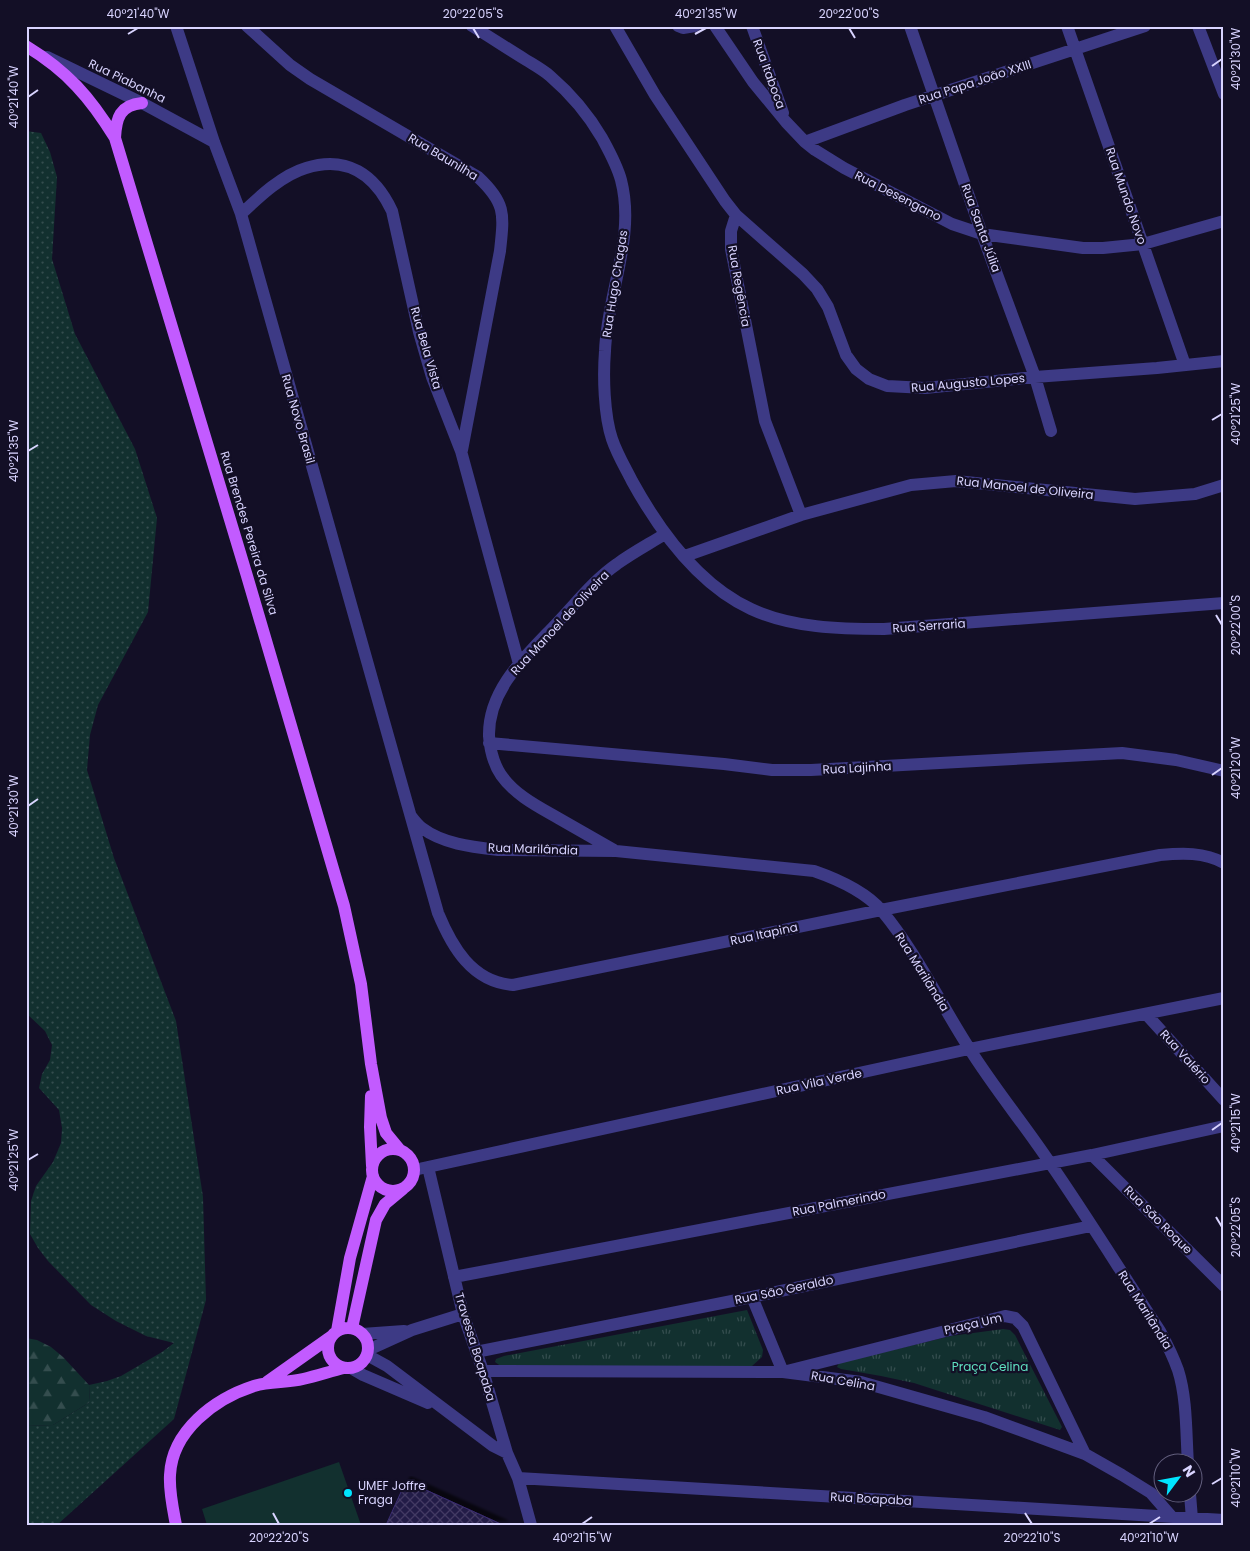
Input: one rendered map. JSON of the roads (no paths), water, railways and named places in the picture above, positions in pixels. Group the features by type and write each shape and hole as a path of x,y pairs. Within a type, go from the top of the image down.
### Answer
{"main road":[{"name":"Rua Brendes Pereira da Silva","path":"27,47 49,60 78,86 101,115 115,138 344,906 361,984 383,1126 386,1133 400,1150"},
{"path":"115,138 117,120 120,114 126,108 142,102"},
{"name":"Rua Brendes Pereira da Silva","path":"334,1333 350,1258 373,1171 370,1127 372,1064"},
{"path":"357,1331 376,1220 386,1204 403,1190 409,1185 413,1178 413,1162 407,1154 400,1150 391,1149 382,1152 376,1158 373,1171 377,1184 384,1190 394,1192 403,1190"},
{"path":"170,1525 172,1511 170,1474 172,1459 183,1434 197,1419 213,1406 243,1391 265,1384 304,1379 358,1366 371,1355 366,1338 357,1331 344,1328 334,1333 265,1384"},
{"path":"334,1333 328,1343 331,1359 336,1365 348,1368"},
{"path":"172,1500 176,1525"}],"street":[{"name":"Rua Novo Brasil","path":"176,26 214,142 241,214 409,814"},
{"name":"Rua Baunilha","path":"246,26 290,65 310,79 478,177 491,189 501,206 503,223 500,251 462,451"},
{"name":"Rua Hugo Chagas","path":"472,26 549,75 572,96 590,119 611,153 621,180 625,206 625,230 623,251 606,329 604,377 611,437 620,458 665,534"},
{"path":"615,26 671,120 736,216"},
{"path":"678,26 683,28 695,26"},
{"name":"Rua Desengano","path":"714,26 753,82 805,142 825,157 875,185 952,224 982,234 1083,248 1143,244 1224,220"},
{"name":"Rua Itaboca","path":"752,26 786,122"},
{"name":"Rua Santa Júlia","path":"910,26 982,234 1035,377 1051,431"},
{"name":"Rua Mundo Novo","path":"1067,26 1185,365"},
{"name":"Rua Papa João XXIII","path":"805,142 934,95 1145,26"},
{"path":"1198,26 1224,94"},
{"name":"Rua Piabanha","path":"27,47 142,102 214,142"},
{"name":"Rua Bela Vista","path":"241,214 286,178 306,168 326,164 345,165 361,172 375,183 385,197 392,211 424,350 432,377 462,451 519,664"},
{"name":"Rua Augusto Lopes","path":"736,216 803,274 817,289 828,307 846,355 856,369 869,379 887,386 925,388 1224,361"},
{"name":"Rua Regência","path":"736,216 731,230 731,249 765,421 801,515"},
{"name":"Rua Manoel de Oliveira","path":"685,556 801,515 911,485 956,481 1135,499 1195,494 1224,485"},
{"name":"Rua Serraria","path":"665,534 704,576 724,593 750,609 778,619 810,625 850,629 884,629 1224,603"},
{"name":"Rua Manoel de Oliveira","path":"616,851 528,801 513,789 501,775 493,759 489,743 489,726 496,697 519,664 600,577 617,563 665,534"},
{"name":"Rua Lajinha","path":"489,743 772,770 811,770 1122,753 1176,760 1224,771"},
{"name":"Rua Marilândia","path":"409,814 421,827 432,834 460,844 482,848 499,850 616,851 814,871 846,884 863,895 881,910 909,950 969,1050 1050,1162 1160,1331 1178,1371 1182,1390 1187,1454"},
{"name":"Rua Itapina","path":"409,814 438,913 446,934 456,951 482,975 500,984 514,985 1160,855 1199,855 1215,858 1224,863"},
{"name":"Rua Vila Verde","path":"414,1170 969,1050 1224,998"},
{"name":"Rua Valério","path":"1146,1014 1224,1100"},
{"name":"Rua Palmerindo","path":"454,1277 1092,1155 1224,1126"},
{"name":"Rua São Roque","path":"1092,1155 1224,1286"},
{"name":"Travessa Boapaba","path":"428,1167 463,1314 483,1371 507,1453 518,1478 531,1525"},
{"name":"Rua São Geraldo","path":"476,1352 752,1297 1091,1226"},
{"path":"752,1297 783,1372"},
{"path":"463,1314 412,1330 371,1355 493,1446 507,1453"},
{"name":"Praça Um","path":"783,1372 1005,1316 1015,1318 1023,1326 1085,1454"},
{"path":"357,1331 412,1330"},
{"path":"348,1368 447,1411"},
{"name":"Rua Celina","path":"483,1371 783,1372 836,1377 861,1382 984,1417 1085,1454 1152,1490"},
{"name":"Rua Boapaba","path":"518,1478 1224,1520"},
{"name":"Rua Celina","path":"1164,1504 1171,1516"},
{"path":"1191,1504 1192,1519"}],"place":[{"name":"UMEF Joffre Fraga","path":"348,1493"}],"park label":[{"name":"Praça Celina","path":"990,1367"}]}
